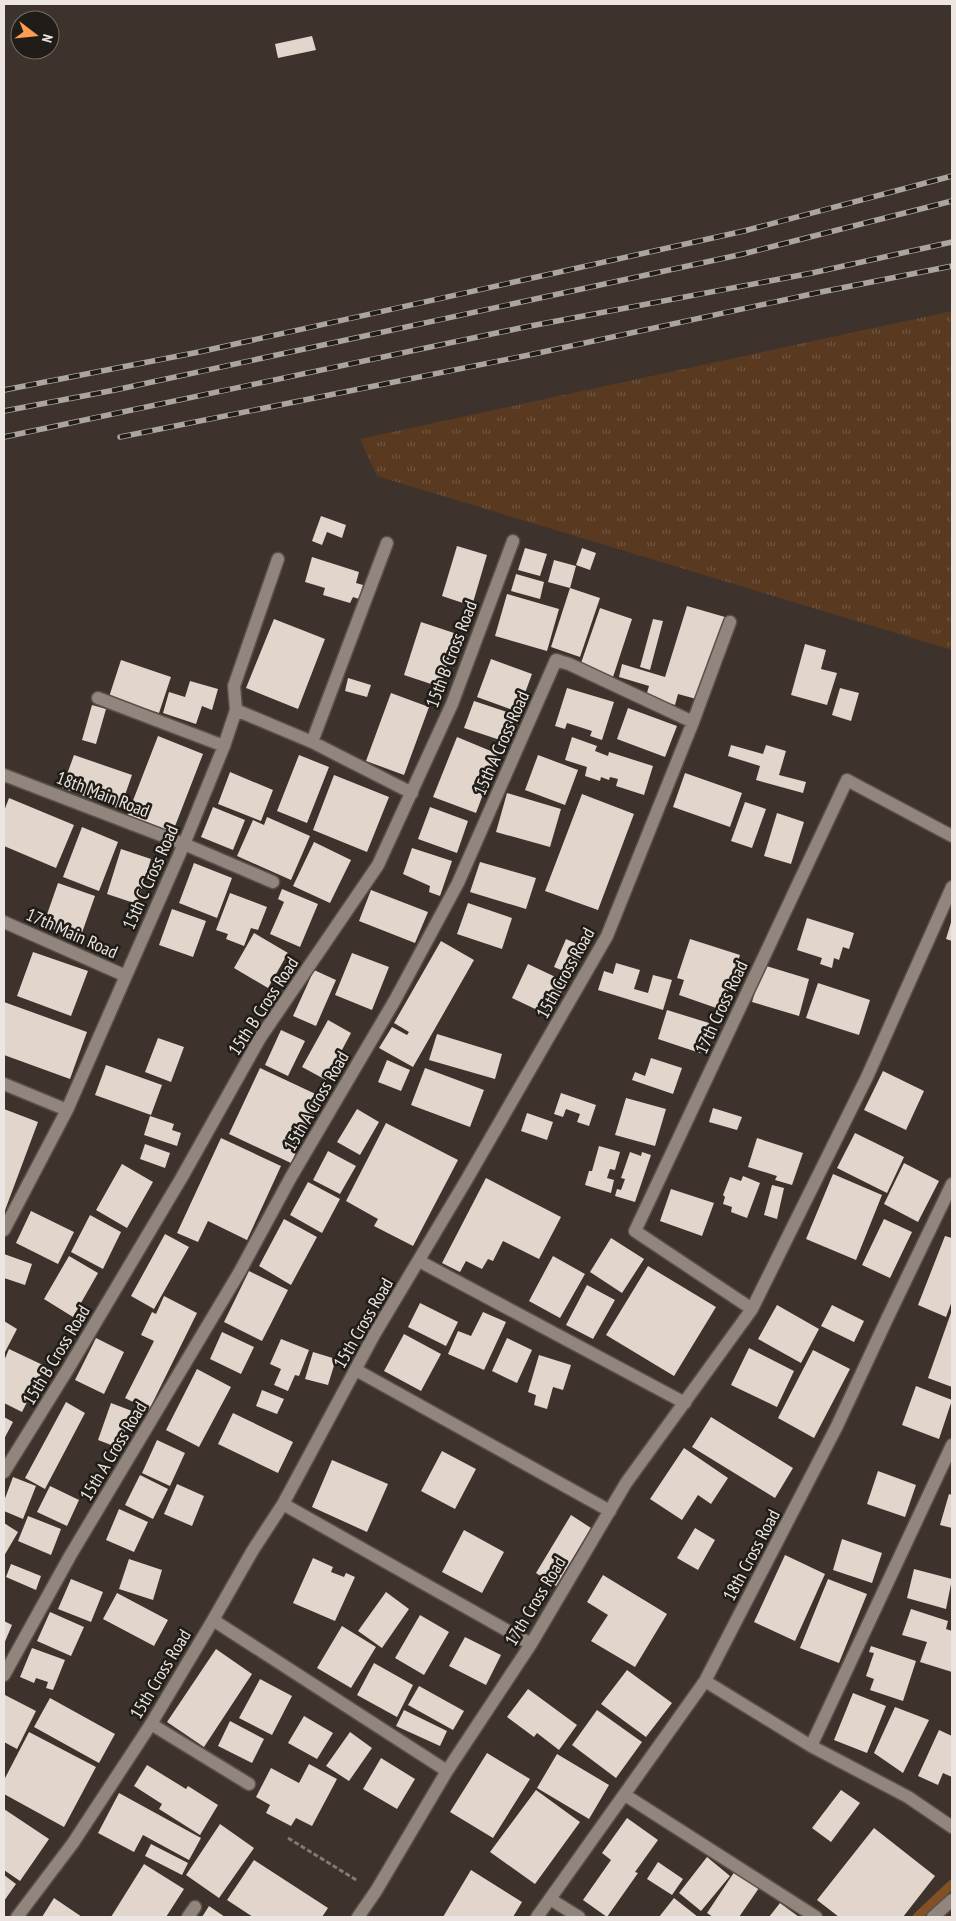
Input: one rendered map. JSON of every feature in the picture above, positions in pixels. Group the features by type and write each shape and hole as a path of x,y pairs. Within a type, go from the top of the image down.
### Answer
{"street":[{"name":"15th B Cross Road","path":"4,1472 182,1178 260,1038 378,865 452,704 513,541"},
{"path":"312,742 386,542"},
{"path":"278,559 234,686 236,710 312,742 412,793"},
{"name":"15th Cross Road","path":"17,1917 73,1843 151,1724 253,1550 283,1504 374,1335 419,1261 607,936 693,722 730,622"},
{"name":"15th A Cross Road","path":"4,1675 70,1556 239,1273 291,1177 395,1000 458,882 556,660 569,664 693,722"},
{"path":"98,698 224,746"},
{"name":"15th C Cross Road","path":"4,1229 67,1110 184,844 224,746 236,710"},
{"name":"18th Main Road","path":"4,775 184,844 273,882"},
{"name":"17th Cross Road","path":"752,1308 635,1231 847,780 952,836"},
{"name":"17th Cross Road","path":"358,1917 376,1891 447,1771 531,1644 626,1483 752,1308 867,1077 952,887"},
{"name":"17th Main Road","path":"4,922 126,976"},
{"path":"4,1084 67,1110"},
{"name":"18th Cross Road","path":"538,1917 705,1681 838,1426 952,1184"},
{"path":"419,1261 684,1403"},
{"path":"356,1370 610,1511"},
{"path":"810,1746 952,1444"},
{"path":"283,1504 531,1644"},
{"path":"213,1620 447,1771"},
{"path":"705,1681 810,1746 908,1797 952,1827"},
{"path":"151,1724 249,1784"},
{"path":"625,1795 816,1917"},
{"path":"550,1899 579,1917"},
{"path":"933,1917 952,1900"}],"path":[{"path":"288,1838 376,1891"}],"green space":[{"path":"952,311 952,650 377,476 360,439"}],"building":[{"path":"312,36 316,50 278,58 275,44"},
{"path":"321,516 346,525 342,538 327,532 322,545 312,541"},
{"path":"457,546 487,555 472,606 442,596"},
{"path":"525,548 547,554 540,576 518,570"},
{"path":"582,548 596,553 590,570 576,565"},
{"path":"312,557 359,572 356,583 363,585 359,599 353,597 350,603 323,595 325,588 305,582"},
{"path":"554,560 576,566 570,588 548,582"},
{"path":"516,574 544,582 540,599 511,591"},
{"path":"570,588 600,598 580,657 551,647"},
{"path":"507,594 559,609 547,651 495,636"},
{"path":"687,606 725,617 700,700 678,694 675,705 646,696 649,686 619,677 622,664 665,677"},
{"path":"600,608 632,619 613,677 580,666"},
{"path":"274,619 325,639 298,709 246,688"},
{"path":"653,619 663,621 650,670 640,667"},
{"path":"421,622 457,634 440,687 404,675"},
{"path":"805,644 826,650 821,669 837,673 827,705 791,695"},
{"path":"491,659 532,674 518,712 477,697"},
{"path":"121,660 171,677 159,713 109,697"},
{"path":"348,678 371,685 367,697 345,691"},
{"path":"190,681 218,689 212,710 202,706 196,724 163,713 169,692 185,697"},
{"path":"567,688 614,702 602,740 590,736 592,731 567,723 565,729 555,726"},
{"path":"840,688 859,693 851,721 832,715"},
{"path":"391,693 429,707 404,775 366,761"},
{"path":"474,701 516,715 506,742 464,728"},
{"path":"92,705 106,709 96,744 82,740"},
{"path":"628,708 677,726 665,757 617,739"},
{"path":"158,736 203,754 172,834 127,816"},
{"path":"457,737 498,754 476,813 433,797"},
{"path":"572,737 597,746 595,751 608,756 609,752 653,766 644,795 616,786 618,779 610,777 609,780 601,777 600,781 585,776 587,767 565,760"},
{"path":"731,745 763,754 766,745 786,751 779,775 806,782 803,793 756,780 760,766 728,756"},
{"path":"74,755 132,775 120,809 62,788"},
{"path":"299,755 329,767 307,823 277,811"},
{"path":"538,755 578,770 565,805 525,790"},
{"path":"230,772 273,790 261,821 218,804"},
{"path":"685,773 742,793 730,827 673,807"},
{"path":"334,775 389,797 367,852 313,830"},
{"path":"507,793 561,809 550,847 496,832"},
{"path":"582,794 634,814 598,910 545,891"},
{"path":"9,798 74,825 56,868 4,846 4,811"},
{"path":"745,802 766,809 752,848 731,841"},
{"path":"213,807 245,820 233,850 201,837"},
{"path":"430,807 468,821 457,853 418,839"},
{"path":"777,813 804,822 791,864 764,856"},
{"path":"267,817 310,836 291,880 237,856 253,820 264,825"},
{"path":"82,827 118,842 99,891 63,877"},
{"path":"314,842 351,860 330,903 293,886"},
{"path":"412,848 452,861 440,896 429,892 430,886 403,874"},
{"path":"121,849 151,859 137,904 107,894"},
{"path":"480,862 536,878 526,909 470,892"},
{"path":"194,863 232,878 217,918 179,903"},
{"path":"58,883 95,896 78,944 60,937 62,932 43,926"},
{"path":"282,889 318,904 300,947 270,934 284,902 278,899"},
{"path":"371,890 428,912 415,943 359,921"},
{"path":"230,893 267,907 258,930 251,928 244,946 226,939 228,934 216,930"},
{"path":"468,903 512,918 502,949 457,934"},
{"path":"172,909 206,921 193,957 159,945"},
{"path":"807,918 854,933 849,949 843,947 839,960 834,958 832,968 820,964 822,958 797,950"},
{"path":"952,919 952,941 946,939"},
{"path":"254,933 288,953 268,988 234,968"},
{"path":"566,939 584,947 573,975 554,967"},
{"path":"690,939 740,955 722,1010 679,995 684,980 677,978"},
{"path":"441,941 474,960 413,1067 379,1048 392,1027 407,1035 409,1032 394,1023"},
{"path":"33,952 88,971 71,1016 17,996"},
{"path":"352,953 389,967 372,1010 335,995"},
{"path":"616,963 640,970 634,989 648,993 653,975 672,980 663,1010 598,990 604,971 613,974"},
{"path":"528,964 566,982 550,1016 512,998"},
{"path":"763,965 809,979 799,1016 752,1002"},
{"path":"314,970 336,980 316,1026 293,1016"},
{"path":"818,983 870,1000 859,1035 806,1018"},
{"path":"4,1002 87,1032 70,1079 4,1055"},
{"path":"667,1010 709,1023 700,1053 658,1039"},
{"path":"328,1020 351,1033 326,1080 302,1067"},
{"path":"281,1030 305,1041 288,1076 265,1065"},
{"path":"437,1034 502,1054 495,1079 429,1060"},
{"path":"158,1038 184,1047 171,1082 145,1072"},
{"path":"651,1058 682,1068 673,1094 632,1080 635,1072 645,1076"},
{"path":"387,1060 410,1070 401,1091 378,1082"},
{"path":"106,1065 162,1085 151,1115 95,1095"},
{"path":"260,1068 322,1097 291,1163 229,1134"},
{"path":"425,1068 484,1090 470,1127 411,1105"},
{"path":"883,1071 924,1091 906,1130 864,1110"},
{"path":"561,1093 596,1105 589,1126 577,1122 580,1114 566,1109 563,1117 554,1114"},
{"path":"626,1098 666,1109 655,1146 615,1135"},
{"path":"713,1108 742,1117 737,1130 709,1122"},
{"path":"4,1109 38,1122 4,1213"},
{"path":"357,1109 379,1122 360,1155 337,1142"},
{"path":"527,1113 553,1122 547,1140 521,1131"},
{"path":"150,1116 174,1124 172,1130 181,1133 177,1146 144,1135"},
{"path":"386,1123 458,1160 413,1246 374,1226 378,1219 346,1201"},
{"path":"855,1133 904,1157 887,1193 837,1168"},
{"path":"221,1138 281,1166 247,1240 208,1221 198,1242 177,1233"},
{"path":"757,1138 803,1153 792,1185 775,1180 777,1176 748,1167"},
{"path":"145,1144 170,1153 165,1168 140,1159"},
{"path":"599,1146 620,1152 615,1170 610,1169 607,1178 614,1180 611,1193 585,1185 589,1171 592,1171"},
{"path":"328,1151 356,1166 340,1194 313,1180"},
{"path":"630,1152 641,1156 642,1152 651,1155 635,1202 615,1196 617,1189 621,1190 625,1179 621,1178"},
{"path":"904,1163 939,1181 918,1222 884,1204"},
{"path":"122,1164 153,1182 127,1228 96,1210"},
{"path":"833,1174 882,1195 856,1260 806,1239"},
{"path":"743,1176 760,1183 747,1218 731,1212 732,1207 723,1204 725,1197 723,1195 730,1177 741,1181"},
{"path":"486,1178 561,1217 539,1259 503,1241 493,1261 488,1259 482,1269 466,1261 460,1272 442,1263"},
{"path":"308,1182 340,1199 322,1233 290,1215"},
{"path":"772,1185 784,1188 777,1219 764,1215"},
{"path":"671,1189 714,1203 702,1236 660,1221"},
{"path":"31,1211 74,1232 58,1264 16,1243"},
{"path":"90,1215 121,1232 103,1269 71,1252"},
{"path":"284,1219 317,1237 291,1285 259,1266"},
{"path":"884,1219 912,1232 890,1278 862,1265"},
{"path":"165,1234 189,1247 154,1309 131,1296"},
{"path":"945,1236 952,1238 952,1301 946,1317 918,1305"},
{"path":"611,1238 644,1259 622,1293 590,1272"},
{"path":"4,1254 32,1264 25,1285 4,1278"},
{"path":"69,1256 98,1273 73,1317 44,1299"},
{"path":"553,1256 585,1274 560,1318 529,1301"},
{"path":"648,1266 716,1307 674,1376 606,1335"},
{"path":"249,1271 288,1290 262,1341 224,1322"},
{"path":"587,1285 615,1300 593,1339 566,1325"},
{"path":"164,1296 197,1313 149,1410 125,1398 154,1341 141,1335 152,1312 156,1314"},
{"path":"420,1303 458,1322 446,1346 408,1327"},
{"path":"777,1305 819,1329 801,1363 758,1339"},
{"path":"832,1305 864,1321 854,1342 821,1326"},
{"path":"952,1310 952,1387 928,1378"},
{"path":"483,1312 506,1322 484,1370 448,1354 458,1331 471,1336"},
{"path":"4,1321 17,1329 4,1354"},
{"path":"222,1332 254,1347 241,1374 210,1359"},
{"path":"404,1334 441,1354 421,1391 384,1371"},
{"path":"96,1338 124,1352 104,1394 75,1380"},
{"path":"507,1338 532,1350 517,1383 492,1371"},
{"path":"281,1339 309,1350 299,1376 295,1375 288,1391 274,1385 281,1369 270,1364"},
{"path":"749,1348 794,1371 777,1407 731,1385"},
{"path":"9,1349 45,1366 22,1412 4,1403 4,1361"},
{"path":"813,1350 850,1369 814,1438 778,1418"},
{"path":"313,1352 336,1359 328,1385 305,1379"},
{"path":"539,1355 571,1365 563,1390 553,1387 547,1409 534,1405 536,1395 528,1392"},
{"path":"197,1369 231,1387 199,1447 166,1430"},
{"path":"916,1386 952,1400 939,1439 902,1425"},
{"path":"262,1390 284,1399 277,1414 256,1406"},
{"path":"66,1402 85,1413 45,1489 25,1478"},
{"path":"111,1403 132,1411 119,1448 98,1440"},
{"path":"233,1413 293,1442 278,1473 218,1444"},
{"path":"4,1417 13,1422 4,1439"},
{"path":"711,1417 793,1468 775,1498 692,1447"},
{"path":"157,1440 185,1453 170,1486 142,1473"},
{"path":"684,1448 728,1478 711,1504 698,1495 682,1520 650,1499"},
{"path":"442,1451 476,1469 455,1509 421,1491"},
{"path":"332,1460 388,1484 367,1532 312,1507"},
{"path":"878,1471 916,1485 905,1517 867,1504"},
{"path":"140,1475 168,1489 153,1519 125,1505"},
{"path":"13,1477 36,1486 23,1519 4,1511 4,1501"},
{"path":"177,1484 204,1496 192,1526 164,1514"},
{"path":"50,1486 79,1500 67,1526 37,1512"},
{"path":"949,1494 952,1495 952,1528 940,1525"},
{"path":"119,1509 148,1522 134,1552 106,1540"},
{"path":"571,1515 591,1528 556,1586 536,1573"},
{"path":"28,1516 61,1529 51,1555 18,1541"},
{"path":"4,1523 18,1532 4,1556"},
{"path":"695,1528 715,1540 698,1570 677,1558"},
{"path":"464,1530 504,1552 482,1593 442,1572"},
{"path":"842,1539 882,1553 872,1583 833,1570"},
{"path":"785,1555 825,1574 795,1641 754,1622"},
{"path":"313,1558 333,1567 331,1572 344,1577 346,1573 355,1577 335,1621 293,1603"},
{"path":"129,1559 162,1570 153,1600 119,1589"},
{"path":"11,1564 41,1576 36,1590 6,1577"},
{"path":"914,1569 952,1579 946,1609 907,1598"},
{"path":"603,1575 667,1614 635,1667 591,1641 608,1615 587,1602"},
{"path":"71,1579 103,1592 91,1622 58,1609"},
{"path":"828,1579 867,1594 839,1663 800,1648"},
{"path":"386,1592 409,1609 382,1648 358,1631"},
{"path":"117,1593 168,1620 154,1646 103,1619"},
{"path":"911,1609 948,1621 946,1629 952,1631 952,1672 920,1662 927,1642 902,1635"},
{"path":"50,1612 84,1627 71,1656 37,1641"},
{"path":"420,1615 449,1632 424,1675 395,1658"},
{"path":"4,1621 12,1625 4,1644"},
{"path":"342,1626 376,1647 351,1688 317,1668"},
{"path":"465,1637 501,1655 486,1685 449,1666"},
{"path":"871,1646 916,1661 903,1701 870,1690 874,1679 866,1676 874,1653 869,1652"},
{"path":"32,1648 65,1660 53,1690 46,1688 48,1682 36,1678 34,1683 20,1677"},
{"path":"216,1649 252,1674 204,1747 167,1722"},
{"path":"374,1663 413,1685 397,1717 357,1695"},
{"path":"627,1670 672,1703 646,1737 601,1704"},
{"path":"260,1679 292,1696 272,1735 239,1718"},
{"path":"419,1686 464,1711 453,1730 408,1705"},
{"path":"528,1689 577,1725 559,1750 537,1733 534,1737 507,1717"},
{"path":"853,1693 886,1706 867,1753 834,1740"},
{"path":"5,1695 36,1711 17,1749 4,1742"},
{"path":"50,1698 115,1734 99,1763 34,1727"},
{"path":"895,1707 929,1720 903,1773 874,1753"},
{"path":"404,1710 447,1731 440,1746 396,1726"},
{"path":"597,1710 642,1742 616,1778 572,1745"},
{"path":"304,1716 333,1733 317,1759 288,1743"},
{"path":"230,1721 264,1739 252,1763 218,1746"},
{"path":"939,1730 952,1736 952,1777 943,1773 938,1785 918,1776"},
{"path":"29,1732 96,1767 64,1827 4,1794 4,1780"},
{"path":"350,1732 372,1748 349,1781 326,1766"},
{"path":"487,1753 530,1779 493,1838 450,1812"},
{"path":"557,1754 609,1785 589,1819 537,1788"},
{"path":"381,1758 415,1779 397,1809 363,1789"},
{"path":"309,1764 337,1779 312,1826 296,1818 291,1826 266,1813 270,1805 256,1797 271,1768 299,1783"},
{"path":"147,1765 186,1789 188,1786 218,1805 200,1835 159,1809 162,1804 134,1786"},
{"path":"536,1790 580,1822 535,1884 490,1852"},
{"path":"841,1790 860,1803 831,1842 812,1828"},
{"path":"119,1793 201,1838 189,1860 143,1835 134,1852 98,1833"},
{"path":"4,1809 49,1839 20,1881 4,1870"},
{"path":"627,1818 658,1840 635,1872 638,1873 607,1917 583,1900 611,1860 602,1853"},
{"path":"220,1824 254,1848 219,1898 186,1875"},
{"path":"874,1828 935,1876 903,1917 839,1917 817,1900"},
{"path":"151,1844 188,1863 182,1875 145,1856"},
{"path":"707,1857 730,1876 701,1911 679,1893"},
{"path":"254,1860 328,1908 322,1917 253,1917 227,1900"},
{"path":"658,1862 683,1879 672,1895 647,1879"},
{"path":"144,1864 184,1889 166,1917 111,1917"},
{"path":"471,1870 522,1902 513,1917 443,1917"},
{"path":"735,1871 759,1888 739,1917 713,1917 707,1913"},
{"path":"4,1875 16,1884 4,1901"},
{"path":"54,1898 82,1917 42,1917"},
{"path":"674,1898 698,1917 659,1917"},
{"path":"780,1903 799,1917 769,1917"},
{"path":"209,1906 225,1917 202,1917"}],"waterway":[{"path":"917,1917 952,1884"}],"railway":[{"path":"4,390 199,352 744,231 952,176"},
{"path":"4,411 115,390 743,254 952,201"},
{"path":"4,437 525,327 812,273 952,242"},
{"path":"120,437 529,355 821,292 952,266"}]}
